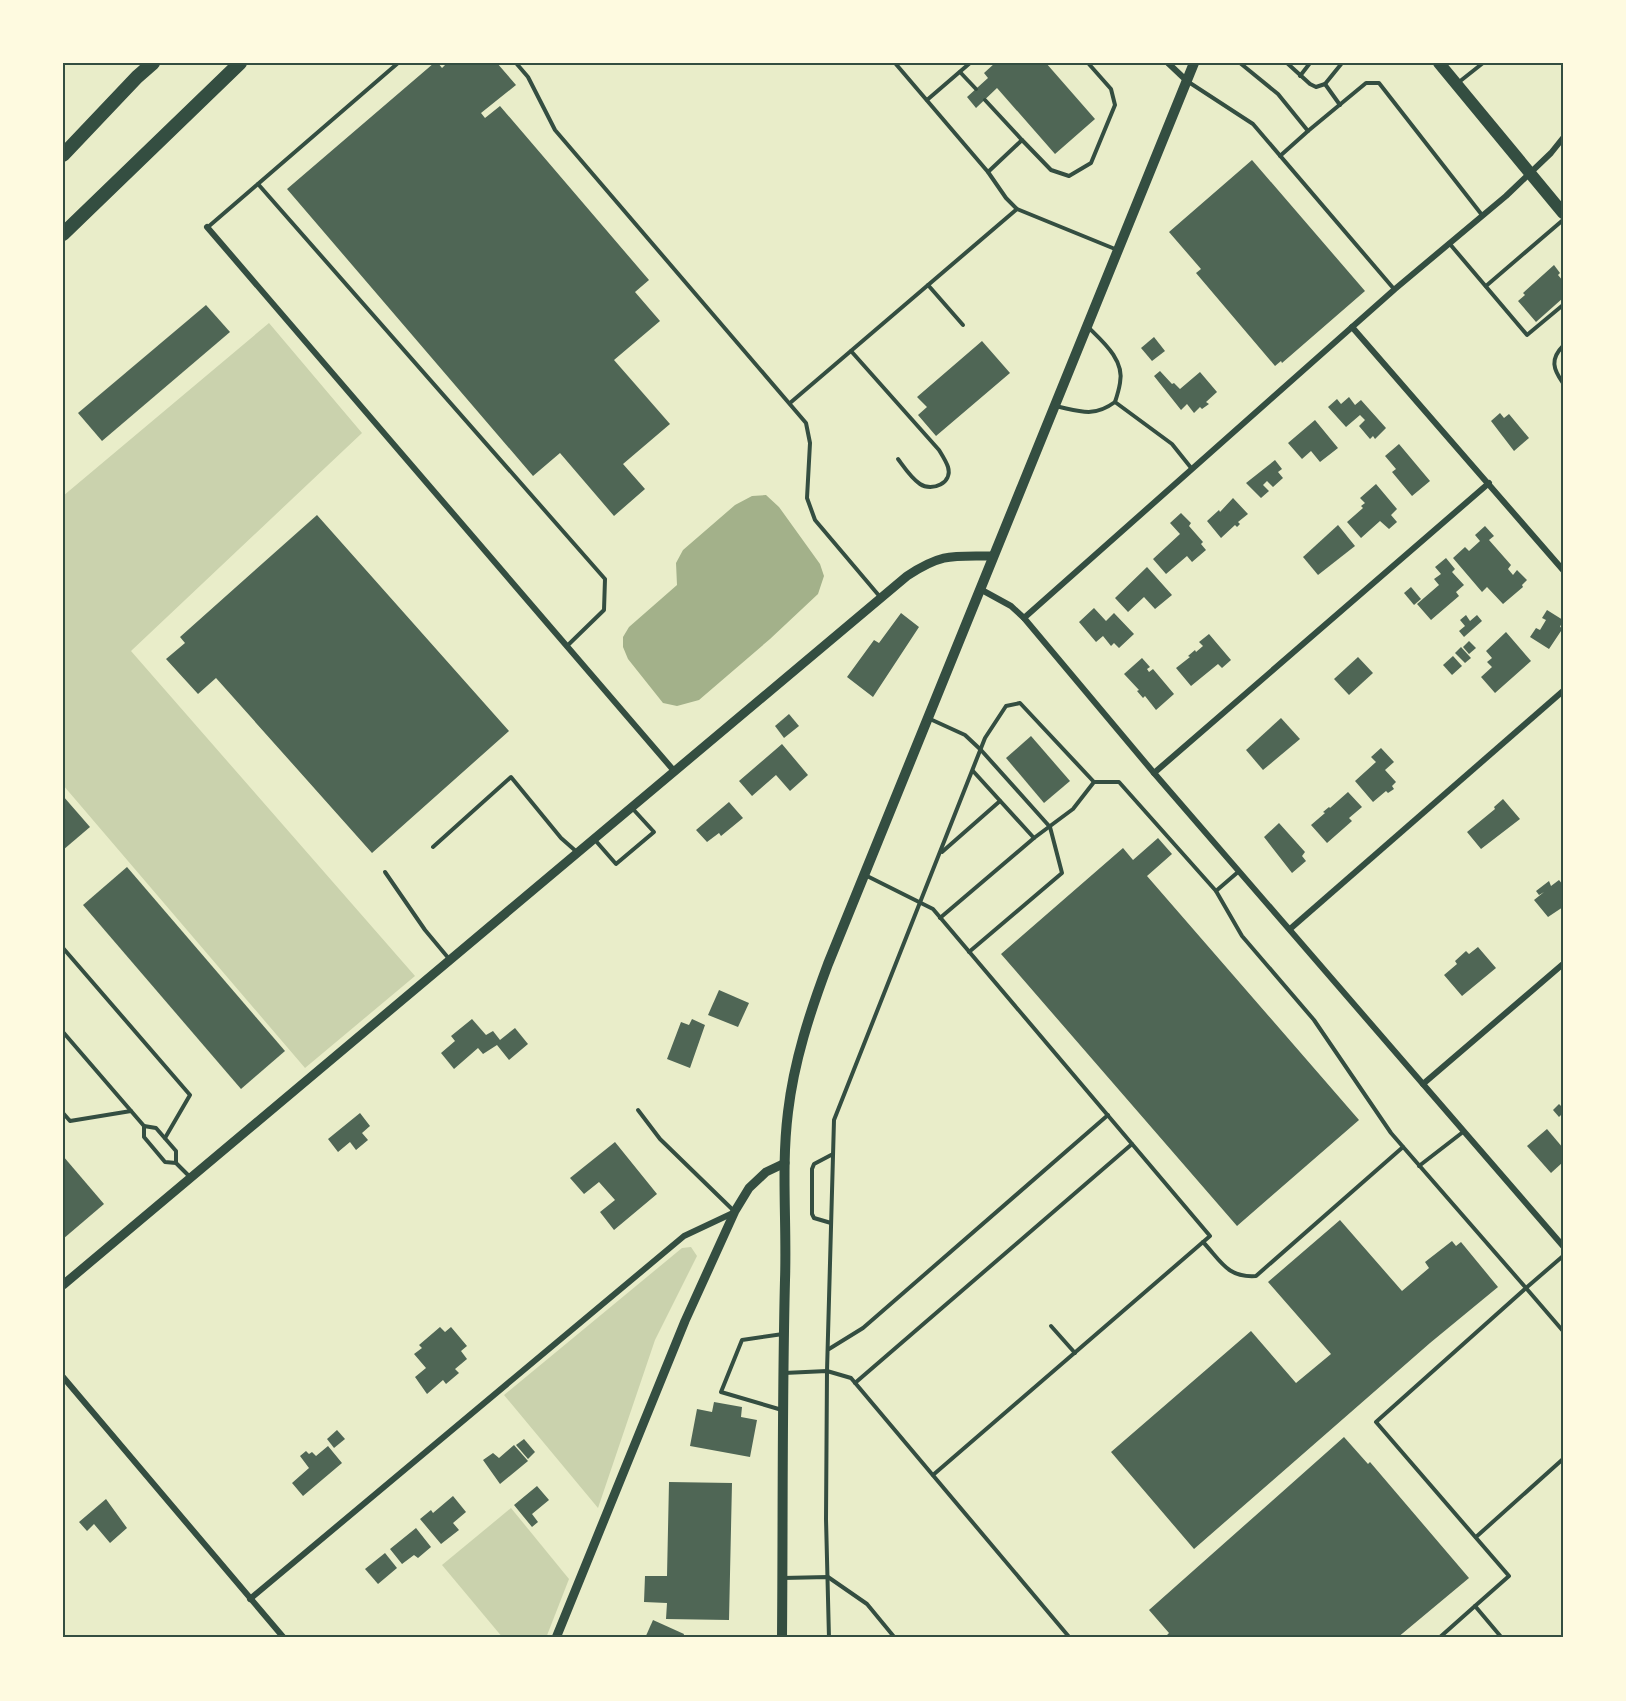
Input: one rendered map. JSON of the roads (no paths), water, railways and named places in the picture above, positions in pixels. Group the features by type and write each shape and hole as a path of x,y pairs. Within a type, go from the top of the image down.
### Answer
{"highway":[{"path":"63,155 153,63"},
{"path":"63,234 218,82 242,63"}],"main road":[{"path":"782,1638 785,1163 788,1113 799,1051 828,964 1194,63"},
{"path":"1439,63 1563,213"}],"street":[{"path":"1168,63 1187,81"},
{"path":"1024,618 1395,289 1530,174 1563,138"},
{"path":"207,227 675,772"},
{"path":"1352,327 1563,570"},
{"path":"1154,773 1489,483"},
{"path":"63,1285 915,571 943,557 993,556"},
{"path":"980,588 1011,606 1024,618 1154,773 1463,1131 1561,1237 1563,1246"},
{"path":"1290,929 1563,691"},
{"path":"1423,1084 1563,964"},
{"path":"556,1638 685,1321 735,1211 749,1188 766,1172 785,1163"},
{"path":"250,1599 684,1236 735,1211"},
{"path":"63,1377 284,1638"}],"lane":[{"path":"207,227 398,63"},
{"path":"516,63 528,77 555,130 806,423 810,443 807,498 815,520 881,598"},
{"path":"895,63 1017,209 1118,250"},
{"path":"927,100 970,63"},
{"path":"985,100 1051,170 1069,176 1091,163 1115,105 1111,89 1088,63"},
{"path":"1240,63 1278,94 1308,130"},
{"path":"1288,63 1316,87 1324,84 1342,63"},
{"path":"1300,75 1310,63"},
{"path":"1456,84 1483,63"},
{"path":"960,72 976,89"},
{"path":"1187,81 1253,124 1395,289"},
{"path":"1280,156 1366,83 1379,83 1482,215"},
{"path":"1324,84 1340,105"},
{"path":"988,172 1022,140"},
{"path":"258,184 605,579 604,610 567,646"},
{"path":"790,403 1017,209"},
{"path":"1486,286 1563,220"},
{"path":"1449,243 1527,334 1563,305"},
{"path":"928,285 963,325"},
{"path":"1055,405 1095,413 1115,402 1121,381 1119,366 1108,348 1087,326"},
{"path":"1563,346 1554,356 1553,364 1563,383"},
{"path":"851,351 939,450 949,468 949,476 936,487 929,488 920,484 898,459"},
{"path":"1115,402 1172,444 1192,469"},
{"path":"829,1638 826,1519 827,1371 834,1120 985,738 1006,706 1020,703 1094,782 1119,782 1216,891 1242,936 1314,1020 1403,1148 1563,1331"},
{"path":"928,718 965,735 1050,827 1062,873 969,951"},
{"path":"973,771 1034,838"},
{"path":"433,847 511,777 561,838 578,853"},
{"path":"940,918 1034,838 1073,809 1094,782"},
{"path":"941,852 1000,801"},
{"path":"594,840 616,864 654,832 632,808"},
{"path":"1216,891 1239,871"},
{"path":"385,872 425,930 451,961"},
{"path":"864,874 933,909 1210,1236 933,1476"},
{"path":"63,948 190,1095 165,1138"},
{"path":"63,1032 144,1126 156,1128 165,1138 176,1151 176,1163"},
{"path":"638,1110 660,1139 735,1211"},
{"path":"63,1113 70,1121 131,1111"},
{"path":"828,1349 863,1328 1108,1115"},
{"path":"144,1126 144,1137 165,1162 176,1163 191,1179"},
{"path":"1419,1166 1463,1131"},
{"path":"855,1383 1132,1144"},
{"path":"1203,1242 1232,1273 1242,1277 1256,1276 1403,1148"},
{"path":"831,1223 814,1218 812,1214 812,1169 814,1164 833,1154"},
{"path":"1439,1638 1509,1576 1376,1422 1563,1256"},
{"path":"1051,1326 1075,1353"},
{"path":"783,1410 721,1392 742,1340 784,1334"},
{"path":"783,1373 827,1371 851,1378 1070,1638"},
{"path":"1476,1537 1563,1460"},
{"path":"782,1578 828,1576 867,1604 896,1638"},
{"path":"1474,1606 1502,1638"}]}
